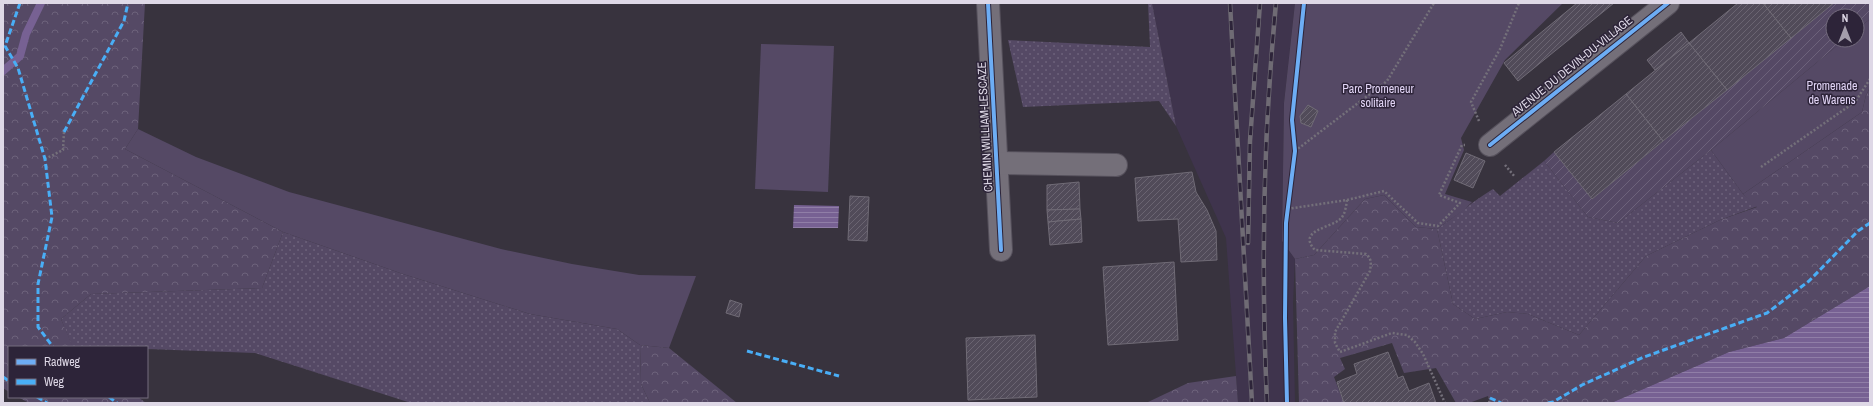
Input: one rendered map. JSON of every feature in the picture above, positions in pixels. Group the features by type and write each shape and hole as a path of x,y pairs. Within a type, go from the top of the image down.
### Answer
{"street":[{"name":"CHEMIN WILLIAM-LESCAZE","path":"988,3 1001,250"},
{"name":"AVENUE DU DEVIN-DU-VILLAGE","path":"1490,145 1668,3"},
{"path":"997,163 1116,165"}],"path":[{"path":"1304,3 1292,120 1295,151 1287,209 1347,200 1384,191 1418,223 1438,226 1460,203 1440,195 1462,145 1490,145"},
{"path":"1295,151 1387,80 1434,3"},
{"path":"1471,102 1500,49 1519,3"},
{"path":"1761,168 1855,102 1870,79"},
{"path":"45,158 62,150 64,132"},
{"path":"1347,200 1344,214 1339,220 1312,233 1311,238 1311,244 1315,250 1366,254 1370,257 1370,271 1335,332 1335,343 1340,352 1392,333 1407,335 1415,342 1423,354 1445,403"},
{"path":"1489,403 1490,398"}],"shaded area":[{"path":"1152,3 1295,3 1284,103 1282,241 1295,259 1293,303 1295,403 1238,403 1226,238 1176,126"},
{"path":"794,205 839,206 838,228 793,228"},
{"path":"1870,286 1870,403 1611,403 1729,352 1784,338"}],"green space":[{"path":"3,3 145,3 138,129 125,149 283,232 262,288 91,294 61,319 73,346 8,346 8,391 3,388"},
{"path":"1148,3 1152,3 1176,126 1159,101 1023,107 1008,40 1150,47"},
{"name":"Parc Promeneur solitaire","path":"1295,3 1563,3 1505,60 1461,138 1464,150 1445,194 1472,202 1464,210 1437,229 1416,227 1384,195 1365,199 1314,255 1295,259 1282,241 1284,103"},
{"path":"1834,3 1870,3 1870,19 1865,23 1865,8 1828,8"},
{"path":"1825,10 1825,48 1834,48 1711,150 1618,223 1588,217 1544,161 1554,152 1592,199"},
{"name":"Promenade de Warens","path":"1870,19 1870,88 1866,95 1862,112 1743,194 1711,150 1834,48 1865,48 1865,23"},
{"path":"761,44 834,46 828,192 755,189"},
{"path":"1870,88 1870,286 1784,338 1729,352 1611,403 1490,403 1488,396 1469,403 1456,403 1436,368 1404,373 1392,343 1340,358 1345,369 1334,377 1344,403 1299,403 1295,259 1314,255 1365,199 1384,195 1416,227 1437,229 1453,304 1475,319 1507,312 1528,314 1579,335 1646,256 1720,220 1757,207 1743,194 1862,112 1866,95"},
{"path":"138,129 196,157 289,192 501,249 572,264 639,275 696,276 669,348 640,345 617,329 530,314 403,274 283,232 125,149"},
{"path":"1711,150 1743,194 1758,206 1720,220 1646,256 1579,335 1528,314 1507,312 1475,319 1453,304 1437,229 1478,198 1493,189 1500,196 1544,161 1588,217 1618,223"},
{"path":"283,232 403,274 530,314 617,329 640,345 641,384 650,403 411,403 255,353 148,349 148,346 72,346 61,319 91,294 262,288"},
{"path":"640,345 669,348 737,403 650,403 641,384"},
{"path":"1236,376 1238,403 1146,403 1188,383"},
{"path":"20,398 139,398 146,403 29,403"}],"building":[{"path":"1577,3 1614,3 1518,81 1504,63"},
{"path":"1738,3 1763,3 1791,38 1727,90 1689,43"},
{"path":"1763,3 1834,3 1828,8 1825,8 1825,10 1791,38"},
{"path":"1681,32 1689,43 1655,70 1647,60"},
{"path":"1689,43 1727,90 1663,141 1626,94"},
{"path":"1626,94 1663,141 1592,199 1554,152"},
{"path":"1308,105 1318,111 1311,127 1301,123 1300,116"},
{"path":"1466,153 1485,161 1473,188 1454,180"},
{"path":"1192,172 1196,192 1207,210 1216,231 1217,260 1181,262 1178,219 1138,221 1135,178"},
{"path":"1079,182 1080,209 1047,210 1047,185"},
{"path":"850,196 869,197 867,241 848,240"},
{"path":"1080,209 1081,219 1048,222 1047,210"},
{"path":"1081,219 1082,242 1050,245 1048,222"},
{"path":"1174,262 1178,340 1108,345 1103,267"},
{"path":"730,300 742,304 739,317 726,313"},
{"path":"1035,335 1037,397 968,400 966,338"},
{"path":"1388,352 1398,378 1403,376 1409,391 1429,383 1436,403 1344,403 1337,382 1357,374 1354,364"}],"waterway":[{"path":"3,71 20,56 26,34 41,3"}],"railway":[{"path":"1230,3 1252,403"},
{"path":"1248,243 1250,141 1260,3"},
{"path":"1267,403 1264,303 1264,203 1268,103 1276,3"}],"marked path":[{"path":"20,3 5,46 18,68 45,159 52,217 38,284 38,327 52,346"},
{"path":"64,132 124,21 128,3"},
{"path":"1548,403 1553,402 1582,385 1644,357 1767,313 1809,281 1858,231 1870,223"},
{"path":"747,351 839,376"},
{"path":"3,377 8,380"},
{"path":"39,398 47,403"},
{"path":"110,398 117,403"},
{"path":"1490,398 1501,403"}],"cycle path":[{"path":"988,3 1001,250"},
{"path":"1287,403 1285,318 1286,223 1295,151 1292,120 1304,3"},
{"path":"1490,145 1668,3"}]}
